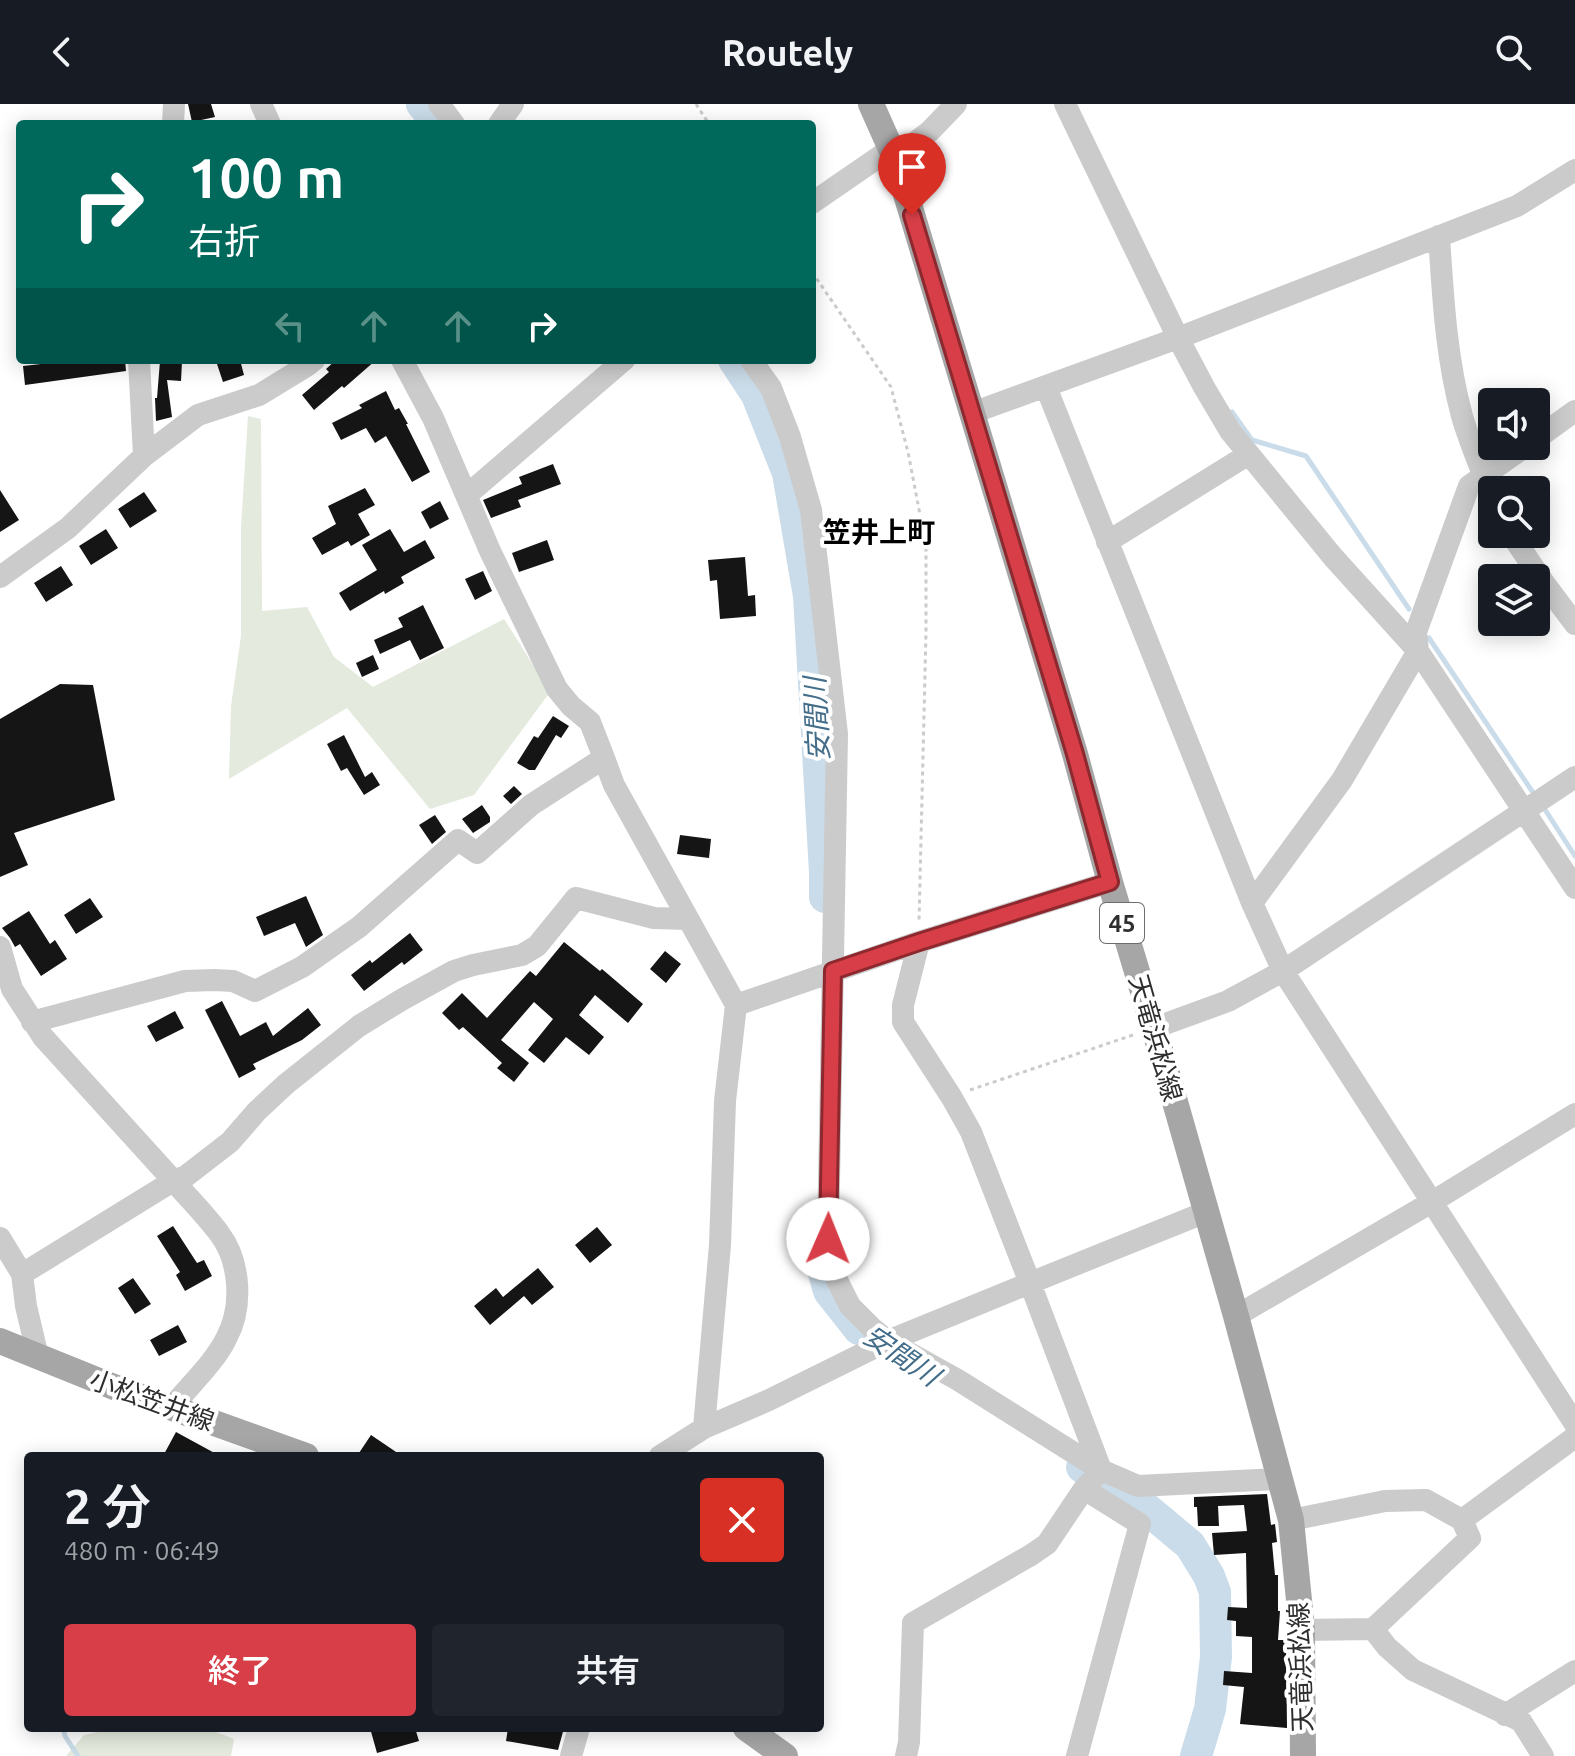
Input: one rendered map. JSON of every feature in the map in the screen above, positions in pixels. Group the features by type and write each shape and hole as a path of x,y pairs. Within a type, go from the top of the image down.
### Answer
{"main road":[{"name":"天竜浜松線","path":"871,104 893,153 1075,754 1236,1316 1291,1520 1302,1630 1303,1756"},
{"name":"小松笠井線","path":"0,1341 114,1387 295,1452"},
{"path":"752,1732 785,1756"}],"street":[{"path":"816,201 930,131 956,104"},
{"path":"1065,104 1178,338 1230,431 1333,557 1418,651 1534,804 1575,888"},
{"path":"972,413 1178,338 1517,206 1575,170"},
{"path":"1439,236 1452,374 1470,443 1484,475"},
{"path":"139,364 144,456"},
{"path":"0,577 68,528 144,456 198,415 259,395 309,364"},
{"path":"404,364 433,418 490,551 557,689 590,722 614,785 736,1005 725,1101 720,1245 704,1428"},
{"path":"467,495 619,364"},
{"path":"754,364 771,388 790,437 811,510 837,734 826,973 828,1239 833,1272 850,1306 882,1344 958,1380 1094,1478 1140,1524 1077,1756"},
{"path":"1046,387 1252,903 1283,971 1575,1424"},
{"path":"1550,429 1575,411"},
{"path":"1107,542 1249,454"},
{"path":"1252,903 1342,780 1418,651 1416,632 1469,486 1506,460"},
{"path":"1520,548 1575,624"},
{"path":"32,1022 185,981 233,981 255,991 302,967 359,927 458,840 477,853 531,805 604,758"},
{"path":"1154,1028 1228,1001 1283,971 1575,777"},
{"path":"736,1005 919,942 1110,882"},
{"path":"22,1274 186,1176 230,1142 286,1084 359,1026 454,971 522,955 537,946 576,898 654,918 687,919"},
{"path":"919,942 903,1005 903,1022 971,1132 1030,1283 1094,1478"},
{"path":"0,947 3,970 32,1022 221,1235 232,1258 237,1286 236,1314 226,1339 172,1407"},
{"path":"1236,1316 1575,1114"},
{"path":"666,1452 704,1428 769,1400 882,1344 1206,1212"},
{"path":"0,1238 22,1274 38,1357"},
{"path":"1462,1520 1575,1437"},
{"path":"1094,1478 1138,1486 1279,1479"},
{"path":"906,1756 913,1623 1047,1544 1094,1478"},
{"path":"1291,1520 1385,1501 1426,1500 1462,1520 1470,1538 1373,1629 1302,1630"},
{"path":"1373,1629 1387,1647 1413,1670 1521,1721 1543,1756"},
{"path":"1505,1715 1575,1671"},
{"path":"571,1756 578,1732"}],"path":[{"path":"816,278 891,387 908,452 926,546 919,942"},
{"path":"951,1096 1154,1028"}],"shaded area":[{"path":"248,416 261,419 262,611 307,607 334,657 373,687 504,619 550,692 474,795 430,809 347,708 229,779 231,706 241,636 241,528"},
{"path":"97,1732 216,1732 234,1739 231,1756 66,1756 84,1735"}],"building":[{"path":"188,104 211,104 215,117 192,120"},
{"path":"125,364 126,371 25,385 23,366"},
{"path":"160,364 182,364 181,381 167,380 172,417 156,421"},
{"path":"217,364 241,364 244,375 223,382"},
{"path":"332,364 371,364 314,410 302,395 329,372 326,369"},
{"path":"386,391 395,410 399,408 408,424 430,472 412,482 386,436 375,443 366,428 341,440 332,423"},
{"path":"553,464 561,484 518,500 521,507 491,518 483,500 522,484 519,477"},
{"path":"365,488 375,505 358,514 370,535 351,546 348,541 322,555 312,538 336,524 328,506"},
{"path":"0,490 19,520 0,532"},
{"path":"144,492 157,511 130,528 118,509"},
{"path":"440,501 449,519 430,529 421,512"},
{"path":"106,529 118,548 91,565 79,546"},
{"path":"390,529 404,552 425,540 435,558 401,577 404,583 350,611 339,593 377,570 362,545"},
{"path":"547,540 554,560 519,572 512,553"},
{"path":"745,557 748,596 755,595 756,616 720,619 717,580 710,581 708,560"},
{"path":"61,566 73,585 46,602 34,583"},
{"path":"483,571 492,591 475,600 465,579"},
{"path":"423,605 444,648 420,660 410,640 380,654 374,640 403,627 398,618"},
{"path":"373,655 379,669 362,677 356,663"},
{"path":"60,684 93,685 115,800 14,833 28,865 0,877 0,719"},
{"path":"553,716 569,726 561,738 556,735 535,770 517,763 534,736 538,738"},
{"path":"344,735 365,777 372,772 380,785 364,795 347,768 341,771 327,744"},
{"path":"514,786 522,794 511,804 503,796"},
{"path":"482,805 490,822 473,833 462,819"},
{"path":"435,815 446,832 432,844 419,825"},
{"path":"680,835 711,839 709,858 677,854"},
{"path":"306,896 323,935 306,947 295,923 264,936 256,917"},
{"path":"90,898 103,917 76,934 64,915"},
{"path":"29,911 50,944 55,940 67,959 41,976 20,944 15,947 2,928"},
{"path":"410,933 423,950 364,991 351,975 370,960 372,963"},
{"path":"564,942 643,1004 628,1023 595,995 579,1015 604,1037 589,1055 566,1037 544,1063 528,1050 553,1019 534,1002 501,1040 529,1063 514,1082 497,1068 502,1063 463,1027 459,1030 442,1013 462,993 487,1018 530,971 536,976"},
{"path":"665,951 681,964 666,983 650,969"},
{"path":"222,1001 240,1036 266,1022 273,1036 308,1008 321,1025 302,1040 253,1064 256,1069 239,1078 205,1010"},
{"path":"175,1011 184,1028 156,1042 147,1026"},
{"path":"173,1226 197,1263 204,1260 212,1276 185,1291 176,1275 180,1272 157,1236"},
{"path":"597,1227 612,1245 590,1263 575,1245"},
{"path":"538,1268 554,1287 532,1305 524,1296 490,1325 474,1306 496,1288 503,1297"},
{"path":"133,1278 151,1304 135,1314 118,1288"},
{"path":"178,1325 187,1342 159,1356 150,1340"},
{"path":"176,1432 213,1452 165,1452"},
{"path":"371,1435 396,1452 360,1452"},
{"path":"1267,1494 1271,1525 1275,1524 1277,1542 1272,1543 1275,1575 1278,1575 1278,1640 1286,1640 1287,1728 1240,1724 1244,1687 1223,1685 1224,1671 1252,1673 1252,1637 1236,1636 1236,1621 1227,1620 1228,1607 1247,1608 1246,1553 1214,1555 1212,1533 1247,1531 1244,1505 1218,1506 1219,1526 1198,1526 1197,1507 1194,1507 1194,1497"},
{"path":"371,1732 416,1732 419,1741 377,1753"},
{"path":"507,1732 563,1732 558,1750 506,1741"}],"waterway":[{"name":"安間川","path":"422,104 435,120"},
{"name":"安間川","path":"737,364 757,395 788,473 809,596 825,897"},
{"path":"1232,412 1252,440 1306,456 1409,609"},
{"path":"1429,638 1536,797"},
{"path":"1542,805 1575,856"},
{"name":"安間川","path":"820,1243 829,1291 859,1329"},
{"name":"安間川","path":"1082,1467 1148,1510 1190,1545 1209,1576 1215,1592 1216,1657 1210,1709 1196,1756"},
{"path":"64,1732 78,1756"}],"district":[{"name":"笠井上町","path":"879,531"}],"route":[{"path":"828,1239 833,971 1110,882 1075,754 912,215"}]}
